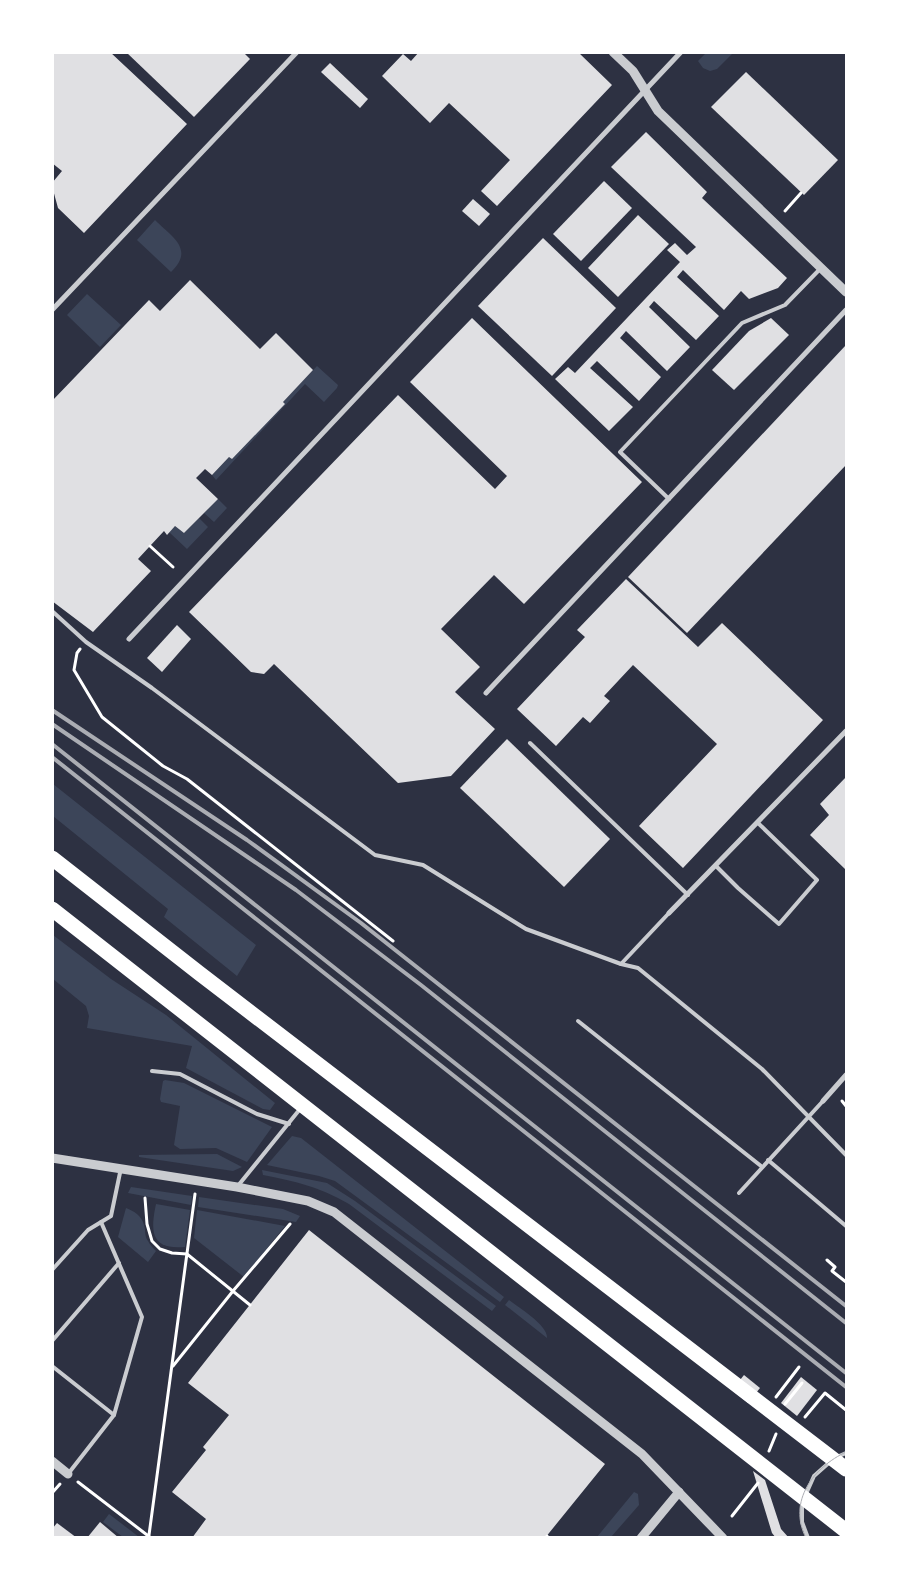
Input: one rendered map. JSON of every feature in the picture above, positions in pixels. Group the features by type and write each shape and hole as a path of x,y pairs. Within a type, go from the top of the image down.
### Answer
{"highway":[{"path":"52,858 846,1469"},
{"path":"52,909 846,1531"}],"street":[{"path":"52,310 297,52"},
{"path":"613,52 633,71 658,111 846,292"},
{"path":"129,639 680,52"},
{"path":"486,694 846,310"},
{"path":"669,913 846,731"},
{"path":"823,1100 846,1075"},
{"path":"52,1158 237,1187 308,1201 334,1212 642,1454 723,1538"},
{"path":"52,1461 68,1474"},
{"path":"641,1538 679,1492"}],"lane":[{"path":"669,499 620,452 742,323 785,305 821,267"},
{"path":"52,611 86,642 152,688 375,855 423,864 526,929 621,964 638,968 762,1069 846,1155"},
{"path":"530,743 688,895"},
{"path":"716,866 778,924 817,880 758,823"},
{"path":"621,964 669,913"},
{"path":"578,1021 761,1166"},
{"path":"152,1071 180,1074 257,1114 289,1124"},
{"path":"738,1193 823,1100"},
{"path":"237,1187 300,1109"},
{"path":"768,1160 846,1226"},
{"path":"52,1270 88,1230 111,1216 121,1168"},
{"path":"68,1474 114,1415 142,1317 101,1222"},
{"path":"52,1341 119,1263"},
{"path":"52,1366 114,1415"},
{"path":"808,1538 802,1522 802,1503 809,1486 814,1476 820,1470 837,1457 846,1453"}],"path":[{"path":"785,211 801,193"},
{"path":"150,546 173,567"},
{"path":"86,642 77,653 74,670 102,717 163,766 187,779 393,941"},
{"path":"842,1101 846,1106"},
{"path":"68,1474 150,1536 197,1181"},
{"path":"145,1198 147,1224 152,1241 160,1249 172,1253 187,1254 250,1305"},
{"path":"172,1367 290,1224"},
{"path":"827,1260 835,1267 832,1271 846,1282"},
{"path":"778,1403 776,1396 799,1367"},
{"path":"790,1408 785,1404 802,1383"},
{"path":"812,1409 825,1393 846,1410"}],"shaded area":[{"path":"707,52 733,53 717,69 710,71 703,68 698,61"},
{"path":"155,220 174,238 181,250 178,264 171,272 137,240"},
{"path":"87,294 121,325 100,347 67,315"},
{"path":"317,366 338,385 337,388 324,402 305,384 216,480 212,475 229,457 232,459 285,404 283,402"},
{"path":"218,499 227,508 214,522 204,513"},
{"path":"199,518 208,527 187,549 169,532 175,526 184,533"},
{"path":"53,784 256,945 237,976 164,917 168,909 53,816"},
{"path":"53,935 111,979 166,1015 275,1103 270,1110 263,1109 186,1068 192,1046 87,1028 89,1016 86,1006 53,979"},
{"path":"163,1081 184,1083 272,1127 247,1162 216,1148 180,1149 174,1145 180,1106 161,1102"},
{"path":"292,1136 301,1138 504,1297 500,1302 335,1181 267,1165"},
{"path":"217,1154 242,1167 233,1171 139,1157 139,1155"},
{"path":"262,1170 327,1183 355,1201 496,1306 492,1311 349,1204 307,1185 263,1175"},
{"path":"131,1187 192,1196 191,1205 128,1193"},
{"path":"199,1197 283,1209 300,1216 296,1222 198,1207"},
{"path":"156,1204 190,1210 185,1247 174,1247 159,1242 153,1223"},
{"path":"126,1208 140,1216 145,1227 147,1239 156,1251 148,1262 118,1237"},
{"path":"197,1210 285,1226 244,1277 194,1238"},
{"path":"509,1300 538,1322 546,1333 547,1338 505,1305"},
{"path":"634,1492 638,1494 639,1505 611,1537 597,1537"},
{"path":"109,1514 139,1537 123,1537 103,1522"}],"building":[{"path":"52,52 110,52 187,124 84,233 58,208 52,186 52,183 62,171 52,163"},
{"path":"126,52 243,52 250,59 194,117"},
{"path":"419,52 578,52 612,85 497,206 481,191 510,160 449,103 430,123 382,76 403,54 411,61"},
{"path":"330,63 368,99 360,108 321,72"},
{"path":"746,72 838,160 804,195 711,107"},
{"path":"646,132 707,192 702,198 787,278 778,288 749,299 741,291 724,310 683,270 677,277 719,316 696,340 654,301 649,307 690,347 667,371 626,331 620,338 661,377 639,401 597,361 590,368 633,407 609,431 555,379 568,367 575,373 680,262 667,250 675,243 687,255 696,247 611,167"},
{"path":"604,181 632,208 581,261 553,234"},
{"path":"473,199 490,214 479,226 462,211"},
{"path":"638,215 669,244 618,297 588,268"},
{"path":"543,238 616,308 552,376 478,306"},
{"path":"190,280 260,349 276,333 313,370 283,402 285,404 232,459 229,457 212,475 205,469 196,478 218,499 184,533 175,526 167,535 164,531 138,559 151,571 93,632 52,601 52,401 149,300 160,311"},
{"path":"472,318 642,482 524,604 494,575 441,629 480,667 455,692 495,729 451,776 398,783 274,664 264,674 251,672 189,612 398,395 495,489 507,476 410,382"},
{"path":"771,318 789,335 734,390 712,370 749,331"},
{"path":"846,345 846,465 687,633 628,577"},
{"path":"626,579 698,647 722,623 823,720 683,868 639,826 717,744 633,665 604,696 610,701 590,723 583,717 556,746 517,709 585,637 577,630"},
{"path":"177,625 191,639 162,672 147,658"},
{"path":"507,739 610,839 564,887 460,788"},
{"path":"846,777 846,870 810,835 829,815 820,804"},
{"path":"309,1230 605,1464 545,1538 192,1538 206,1519 172,1492 206,1450 203,1447 229,1415 188,1383"},
{"path":"744,1375 760,1388 748,1403 732,1390"},
{"path":"801,1377 817,1390 797,1416 781,1403"},
{"path":"753,1471 765,1480 781,1529 789,1538 776,1538 772,1533"},
{"path":"100,1522 119,1538 87,1538"},
{"path":"57,1523 77,1538 52,1538 52,1529"}],"tram line":[{"path":"806,1538 801,1524 800,1511 802,1498 807,1487 814,1476 834,1458 846,1452"}],"railway":[{"path":"52,710 247,840 361,923 846,1306"},
{"path":"52,724 296,890 421,985 846,1323"},
{"path":"52,744 846,1373"},
{"path":"52,757 846,1387"}]}
